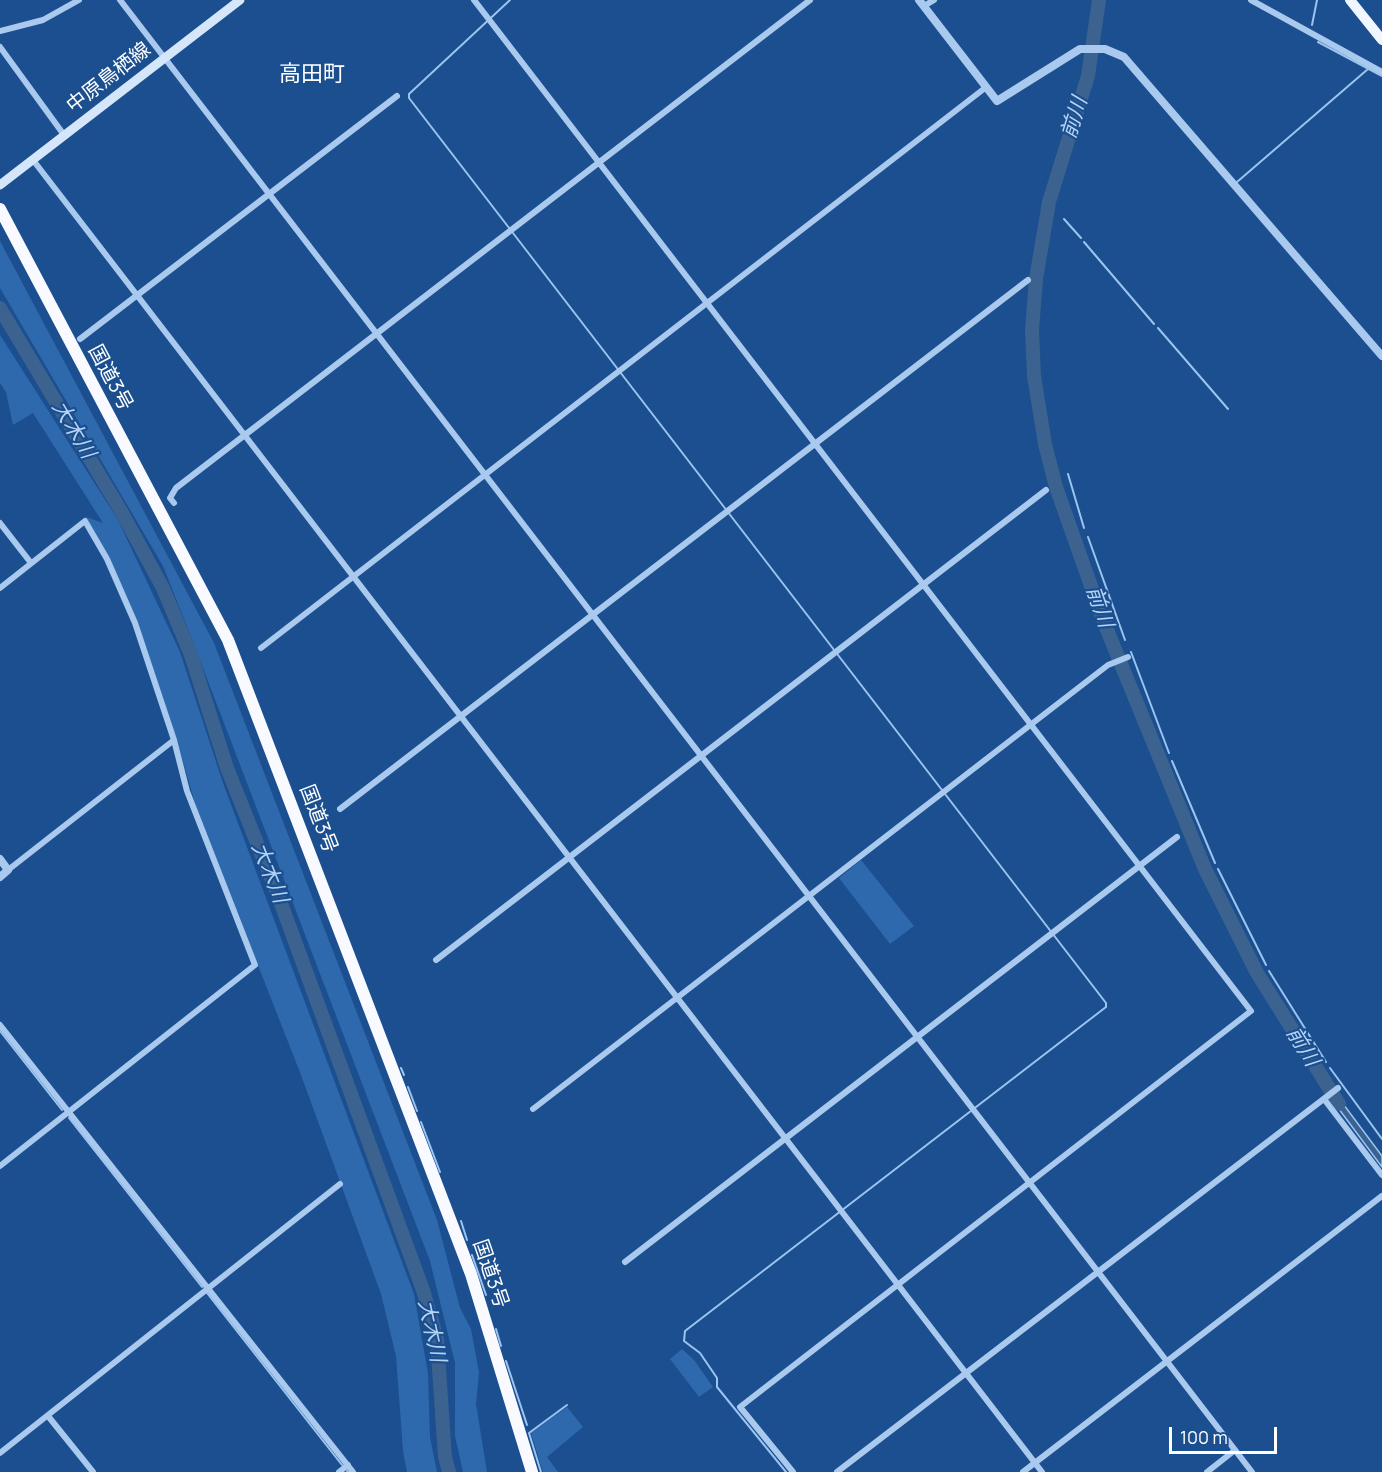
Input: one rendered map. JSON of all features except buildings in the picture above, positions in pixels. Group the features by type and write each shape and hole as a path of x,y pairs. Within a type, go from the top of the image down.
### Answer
{"highway":[{"name":"国道3号","path":"0,209 228,640 471,1275 532,1472"}],"main road":[{"name":"中原鳥栖線","path":"0,185 240,0"},
{"path":"1350,0 1382,39"}],"street":[{"path":"0,31 44,20 79,0"},
{"path":"120,0 1252,1472"},
{"path":"474,0 1251,1011 740,1407 793,1472"},
{"path":"174,503 170,498 176,488 810,0"},
{"path":"933,0 921,3 993,99 997,101 1004,99 1080,49 1105,49 1119,54 1382,356"},
{"path":"1251,0 1382,72"},
{"path":"0,47 64,135"},
{"path":"261,648 986,88"},
{"path":"80,339 397,96"},
{"path":"33,160 1042,1472"},
{"path":"340,809 1028,280"},
{"path":"436,960 1046,490"},
{"path":"0,588 85,521 107,559 135,623 174,740 196,818 202,825 255,964 0,1166"},
{"path":"0,523 32,563"},
{"path":"533,1109 1108,665 1128,657"},
{"path":"0,877 174,740"},
{"path":"625,1262 1177,837"},
{"path":"0,859 8,870"},
{"path":"0,1025 353,1472"},
{"path":"837,1472 1338,1088"},
{"path":"1324,1098 1382,1175"},
{"path":"0,1453 340,1184"},
{"path":"1023,1472 1382,1196"},
{"path":"48,1416 93,1472"},
{"path":"1206,1472 1235,1450"},
{"path":"339,1472 348,1465"}],"shaded area":[{"path":"0,241 214,643 437,1220 460,1308 471,1329 479,1372 476,1404 487,1472 463,1472 455,1436 455,1363 430,1261 188,629 163,566 0,288"},
{"path":"0,335 118,520 180,652 223,783 414,1294 428,1373 430,1437 437,1472 407,1472 403,1451 396,1356 381,1294 301,1075 197,810 177,741 110,560 86,517 103,523 33,413 13,425 6,392 0,383"},
{"path":"861,860 914,926 890,944 839,878"},
{"path":"1335,1093 1382,1156 1382,1167 1330,1097"},
{"path":"682,1349 694,1360 713,1387 699,1397 670,1359"},
{"path":"567,1407 583,1427 547,1457 558,1472 543,1472 531,1433"}],"waterway":[{"path":"510,0 409,94 409,98 1106,1003 1106,1007 685,1331 684,1341 700,1353 717,1378 717,1387 786,1472"},
{"name":"前川","path":"1099,0 1088,76 1049,202 1036,279 1032,330 1034,376 1045,444 1056,487 1103,620 1205,869 1257,973 1339,1104"},
{"path":"1312,25 1317,0"},
{"path":"1318,42 1382,76"},
{"path":"1237,182 1368,69"},
{"path":"1064,219 1081,238"},
{"path":"1084,242 1154,324"},
{"name":"大木川","path":"0,308 121,511 163,588 191,655 227,768 279,898 423,1290 437,1339 445,1457 449,1472"},
{"path":"1158,328 1228,409"},
{"path":"1068,474 1084,528"},
{"path":"1088,537 1125,640"},
{"path":"1131,652 1169,753"},
{"path":"1172,761 1215,863"},
{"path":"1218,869 1266,965"},
{"path":"1269,971 1326,1062"},
{"path":"0,1031 62,1110"},
{"path":"401,1068 404,1075"},
{"path":"1330,1068 1382,1139"},
{"path":"408,1087 417,1111"},
{"path":"69,1118 202,1287"},
{"path":"421,1122 440,1172"},
{"path":"461,1221 467,1240"},
{"path":"472,1255 486,1295"},
{"path":"207,1293 342,1465"},
{"path":"496,1329 501,1346"},
{"path":"506,1361 527,1425"},
{"path":"541,1472 529,1433 567,1405"}],"district":[{"name":"高田町","path":"312,75"}]}
